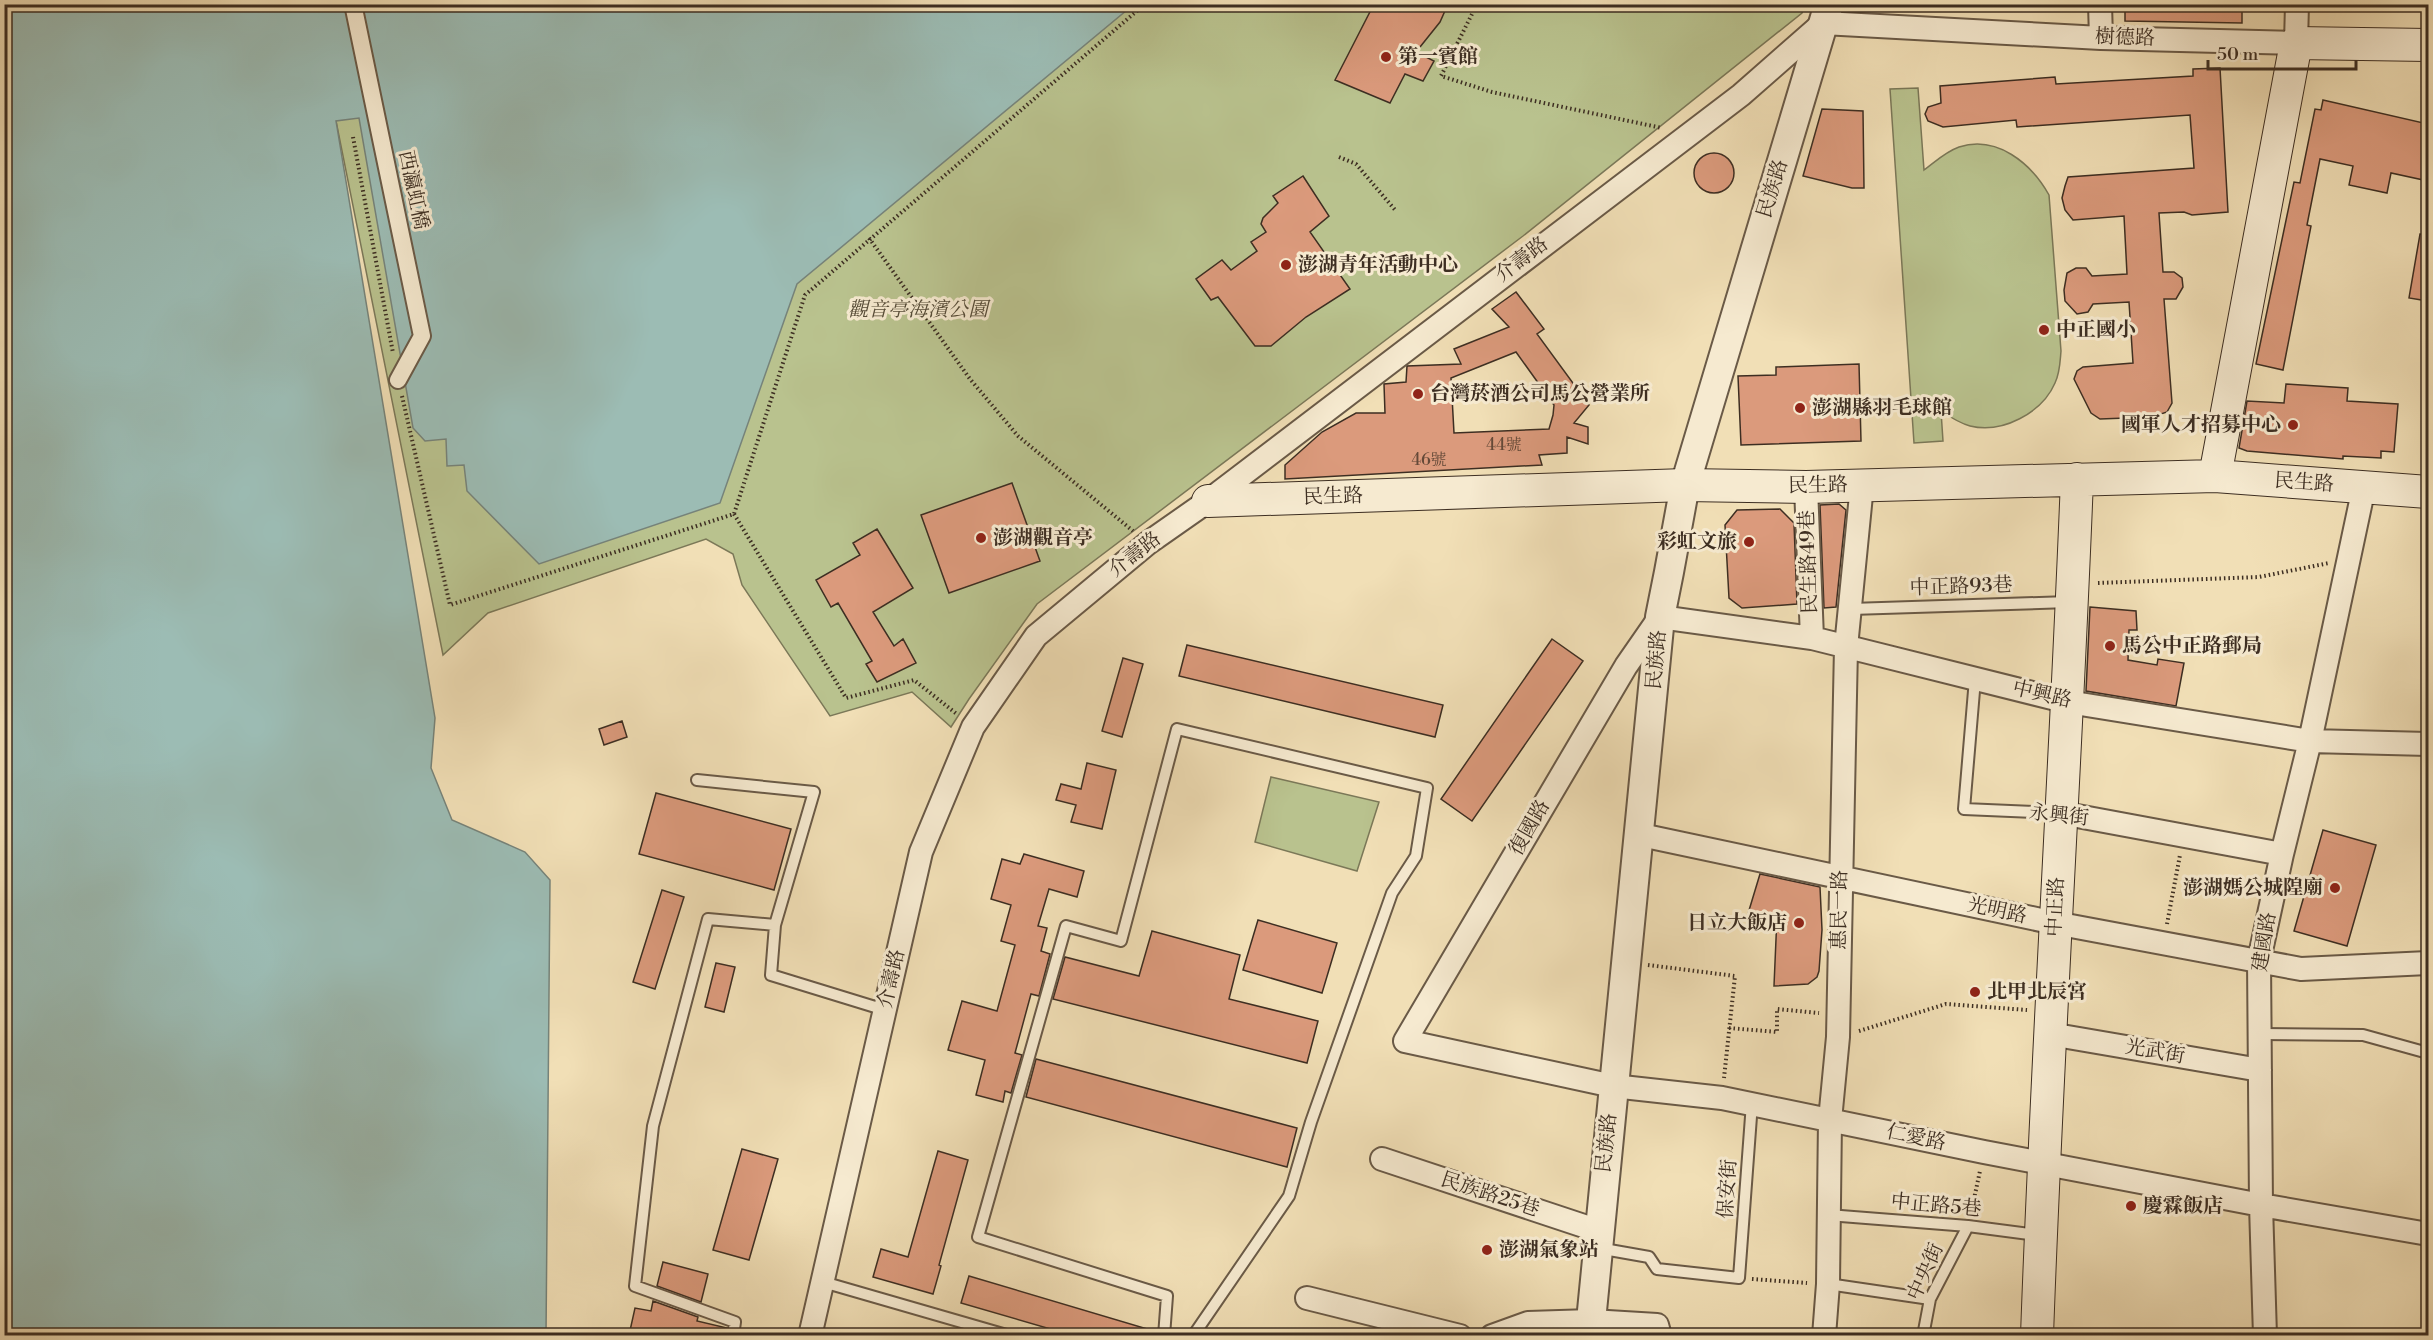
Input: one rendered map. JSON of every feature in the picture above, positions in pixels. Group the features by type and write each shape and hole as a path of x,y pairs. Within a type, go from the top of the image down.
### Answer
{"main road":[{"name":"樹德路","path":"2296,43 2428,45"},
{"path":"2215,476 2296,43"},
{"name":"民生路","path":"1208,501 1685,485 1806,486 2215,476 2428,492"},
{"name":"中正路","path":"2037,1335 2043,1163 2068,702 2077,478"}],"street":[{"name":"西瀛虹橋","path":"353,4 422,336 398,380"},
{"path":"2100,4 2101,38"},
{"path":"2296,43 2297,4"},
{"name":"樹德路","path":"1826,14 2101,38 2296,43"},
{"name":"介壽路","path":"810,1335 921,852 973,727 1036,636 1148,543 1208,501 1741,95 1826,14"},
{"name":"民族路","path":"1592,1328 1598,1239 1641,836 1660,617 1685,485 1826,14"},
{"name":"惠民一路","path":"1824,1335 1828,1284 1830,1120 1838,1026 1846,647 1862,485"},
{"name":"民生路49巷","path":"1806,486 1812,638"},
{"name":"建國路","path":"2265,1335 2260,1205 2259,960 2310,741 2364,487"},
{"name":"中興路","path":"1660,617 1812,638 2068,702 2310,741 2428,744"},
{"name":"復國路","path":"1405,1041 1626,666 1660,617"},
{"name":"永興街","path":"2061,813 2282,854"},
{"name":"光明路","path":"1641,836 2055,923 2164,941 2301,969 2428,963"},
{"name":"光武街","path":"2050,1023 2260,1070"},
{"name":"仁愛路","path":"1405,1041 1613,1086 1752,1103 1984,1152 2260,1205 2428,1234"},
{"name":"民族路25巷","path":"1382,1159 1598,1239"},
{"path":"1307,1298 1460,1335"},
{"path":"1492,1335 1528,1323 1592,1328 1657,1325 1660,1335"}],"lane":[{"name":"中正路93巷","path":"1851,609 2073,593"},
{"name":"永興街","path":"1975,679 1964,809 2061,813"},
{"path":"1164,1335 1167,1296 978,1237 1066,926 1121,941 1177,729 1427,788 1416,856 1392,893 1311,1122 1288,1196 1193,1335"},
{"path":"697,780 814,792 775,925 771,975 885,1010"},
{"path":"734,1335 735,1322 635,1286 653,1126 708,919 775,925"},
{"path":"2260,1034 2363,1035 2428,1053"},
{"name":"保安街","path":"1739,1278 1752,1103"},
{"name":"中正路5巷","path":"1828,1215 1968,1226 2040,1235"},
{"name":"中央街","path":"1924,1333 1930,1299 1968,1226"},
{"path":"1598,1239 1649,1257 1657,1269 1739,1278"},
{"path":"823,1282 1011,1335"},
{"path":"1828,1284 1930,1299"}],"path":[{"path":"973,727 914,680 846,698 734,514 805,295 1145,4"},
{"path":"1476,6 1441,76 1492,92 1667,129 1675,144"},
{"path":"353,137 398,380 450,605 734,514"},
{"path":"1339,157 1356,164 1396,211"},
{"path":"869,238 970,379 1018,436 1148,543"},
{"path":"2073,593 2259,577 2349,559"},
{"path":"2164,941 2183,836"},
{"path":"1626,962 1735,976 1722,1098"},
{"path":"1729,1028 1777,1032 1778,1009 1838,1026 1946,1004 2050,1023"},
{"path":"1968,1226 1984,1152"},
{"path":"1739,1278 1828,1284"},
{"path":"1924,1333 1962,1335"}],"green space":[{"name":"觀音亭海濱公園","path":"325,5 1805,5 1802,13 1523,236 1037,604 951,727 912,692 830,716 742,585 733,554 706,539 488,613 443,655 336,121"},
{"path":"1918,88 1924,170 1945,154 1959,147 1973,144 1987,145 2012,154 2033,172 2049,195 2061,351 2059,371 2049,394 2041,404 2020,419 2008,424 1982,428 1962,423 1941,411 1943,441 1914,443 1890,89"},
{"path":"1271,777 1379,802 1357,871 1255,842"}],"water":[{"path":"5,5 1133,5 797,284 720,503 539,564 467,491 464,465 447,466 446,439 425,441 413,428 359,118 336,121 435,718 431,768 452,820 525,852 550,880 546,1335 5,1336"}],"building":[{"name":"第一賓館","path":"1374,4 1448,4 1440,22 1416,52 1434,61 1423,81 1405,74 1390,103 1335,80"},
{"path":"2125,4 2242,4 2242,23 2125,21"},
{"path":"2220,68 2228,212 2192,215 2184,212 2159,213 2163,272 2174,272 2182,278 2183,287 2176,299 2164,299 2172,403 2167,412 2152,417 2100,419 2091,413 2074,379 2077,371 2083,367 2133,363 2129,302 2093,304 2088,312 2077,314 2065,301 2064,290 2067,273 2076,268 2086,268 2092,276 2127,274 2124,216 2073,220 2065,210 2062,198 2065,186 2068,177 2194,168 2190,115 2017,127 2016,120 1943,127 1928,121 1925,114 1928,107 1941,103 1940,86 2055,77 2056,84 2193,76 2193,69"},
{"path":"2323,100 2428,124 2428,181 2391,173 2387,193 2349,185 2353,166 2320,159 2307,225 2311,226 2283,370 2256,364 2294,182 2300,183 2315,109 2321,110"},
{"path":"1822,109 1863,111 1864,188 1852,188 1803,176"},
{"path":"1714,153 1728,159 1734,173 1728,187 1714,193 1700,187 1694,173 1700,159"},
{"name":"澎湖青年活動中心","path":"1303,176 1329,216 1310,232 1350,289 1306,317 1271,346 1255,346 1218,297 1211,300 1196,279 1222,260 1231,270 1257,251 1251,242 1266,232 1261,224 1263,218 1278,203 1273,196"},
{"path":"2420,234 2428,235 2428,301 2409,298"},
{"name":"台灣菸酒公司馬公營業所","path":"1516,292 1544,329 1537,334 1589,405 1574,423 1588,427 1588,444 1567,437 1567,453 1539,455 1542,465 1285,479 1285,465 1322,432 1356,413 1385,413 1384,384 1406,382 1407,366 1461,364 1454,349 1509,327 1492,309","holes":["1516,352 1554,405 1549,429 1454,433 1451,378"]},
{"name":"澎湖縣羽毛球館","path":"1859,364 1861,441 1741,445 1738,376 1776,375 1776,367"},
{"name":"國軍人才招募中心","path":"2286,384 2348,388 2347,401 2398,404 2394,452 2381,451 2381,458 2343,456 2343,459 2247,451 2239,448 2247,401 2284,403"},
{"name":"澎湖觀音亭","path":"1012,483 1040,561 949,593 921,515"},
{"path":"1839,504 1846,510 1836,607 1824,608 1820,505"},
{"path":"1780,509 1794,523 1797,604 1742,608 1729,598 1725,525 1737,510"},
{"path":"877,529 913,588 873,612 894,646 903,639 916,663 877,682 866,664 872,661 838,603 831,607 816,580 860,555 853,543"},
{"path":"2090,607 2136,611 2137,630 2129,630 2128,660 2157,665 2158,659 2184,663 2176,706 2086,691"},
{"path":"1552,639 1583,661 1472,821 1441,799"},
{"path":"1187,645 1443,705 1435,737 1179,676"},
{"path":"1123,658 1143,664 1122,737 1102,731"},
{"path":"622,721 627,737 604,745 599,729"},
{"path":"1087,763 1116,770 1102,829 1071,822 1076,805 1056,800 1061,784 1081,789"},
{"path":"656,793 791,829 774,890 639,854"},
{"name":"澎湖媽公城隍廟","path":"2323,830 2376,845 2347,946 2294,931"},
{"path":"1024,854 1084,871 1077,897 1049,889 1038,926 1047,928 1041,951 1050,954 1039,996 1031,994 1015,1053 1022,1055 1011,1093 1005,1091 1003,1102 976,1095 985,1060 948,1050 962,1001 997,1011 1015,945 1001,941 1011,905 991,899 1002,859 1020,864"},
{"name":"日立大飯店","path":"1760,874 1820,887 1822,930 1819,971 1817,977 1808,984 1774,986 1777,916 1747,917"},
{"path":"662,890 684,897 655,989 633,982"},
{"path":"1258,920 1337,943 1322,993 1243,970"},
{"path":"1152,931 1240,955 1229,999 1318,1021 1307,1063 1053,999 1065,957 1139,976"},
{"path":"716,963 735,967 724,1012 705,1007"},
{"path":"1036,1059 1297,1128 1287,1167 1026,1097"},
{"path":"742,1149 778,1159 749,1260 713,1250"},
{"path":"938,1151 968,1160 933,1294 873,1277 881,1249 908,1257"},
{"path":"663,1262 708,1274 701,1302 657,1286"},
{"path":"969,1276 1154,1331 1153,1335 1071,1335 961,1303"},
{"path":"653,1301 698,1317 697,1321 727,1328 726,1335 629,1335 635,1308 651,1311"}],"place":[{"name":"第一賓館","path":"1386,57"},
{"name":"澎湖青年活動中心","path":"1286,265"},
{"name":"中正國小","path":"2044,330"},
{"name":"台灣菸酒公司馬公營業所","path":"1418,394"},
{"name":"澎湖縣羽毛球館","path":"1800,408"},
{"name":"國軍人才招募中心","path":"2293,425"},
{"name":"澎湖觀音亭","path":"981,538"},
{"name":"彩虹文旅","path":"1749,542"},
{"name":"馬公中正路郵局","path":"2110,646"},
{"name":"澎湖媽公城隍廟","path":"2335,888"},
{"name":"日立大飯店","path":"1799,923"},
{"name":"北甲北辰宮","path":"1975,992"},
{"name":"慶霖飯店","path":"2131,1206"},
{"name":"澎湖氣象站","path":"1487,1250"}]}
